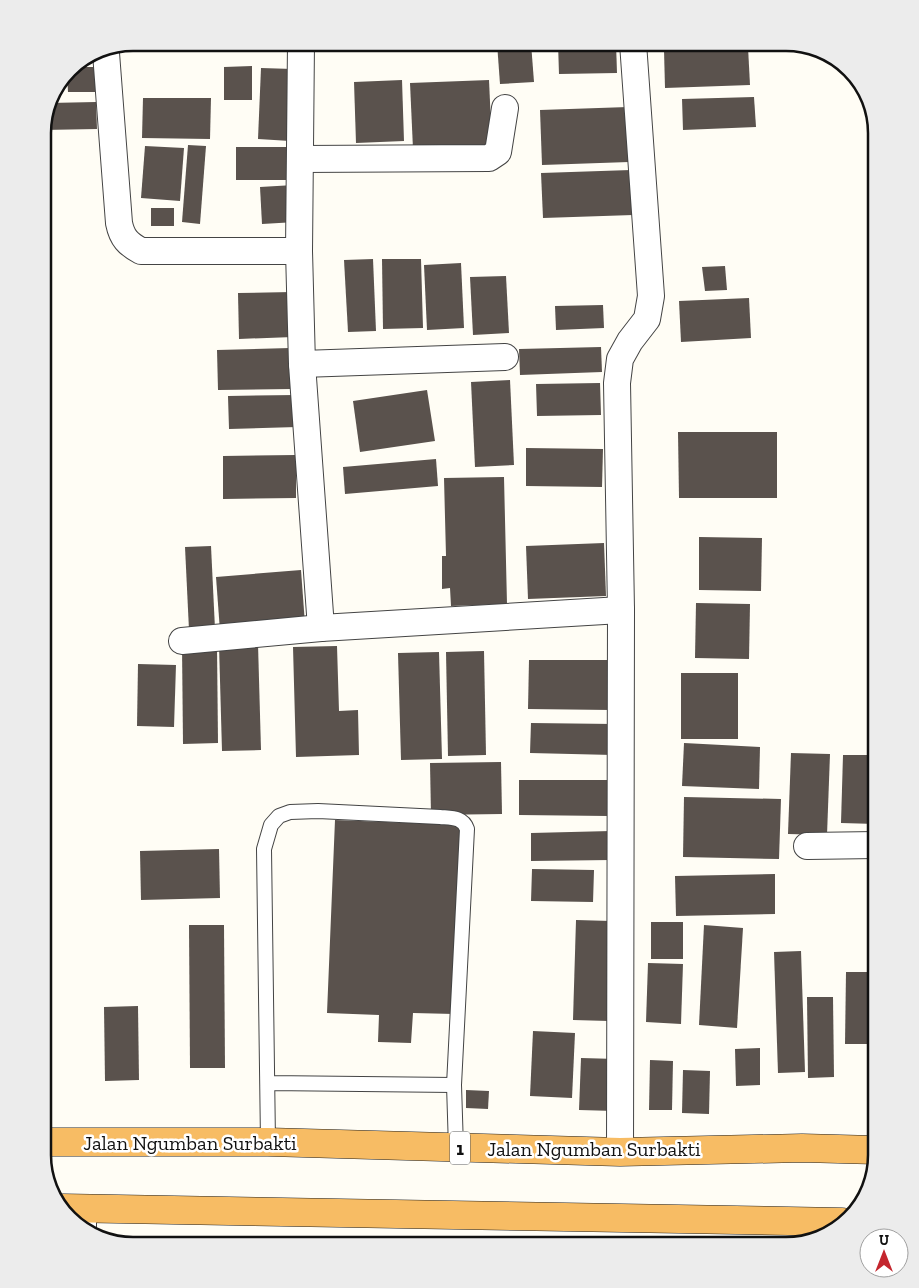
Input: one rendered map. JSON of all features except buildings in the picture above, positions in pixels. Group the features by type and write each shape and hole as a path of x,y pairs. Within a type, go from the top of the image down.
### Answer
{"highway":[{"name":"Jalan Ngumban Surbakti","path":"51,1142 268,1142 620,1152 802,1148 868,1150"},
{"path":"78,1215 833,1222"}],"street":[{"path":"301,51 299,252 302,364 321,628"},
{"path":"620,1152 621,610 617,383 620,359 630,341 647,319 651,296 634,51"},
{"path":"106,56 119,223 124,240 141,251 299,252"},
{"path":"300,159 490,158 498,152 505,108"},
{"path":"302,364 505,357"},
{"path":"182,641 321,628 621,610"},
{"path":"807,846 868,845"}],"lane":[{"path":"268,1142 264,849 271,825 279,816 290,812 318,811 449,818 457,819 465,824 467,830 454,1085 456,1148"},
{"path":"268,1083 454,1085"}]}
